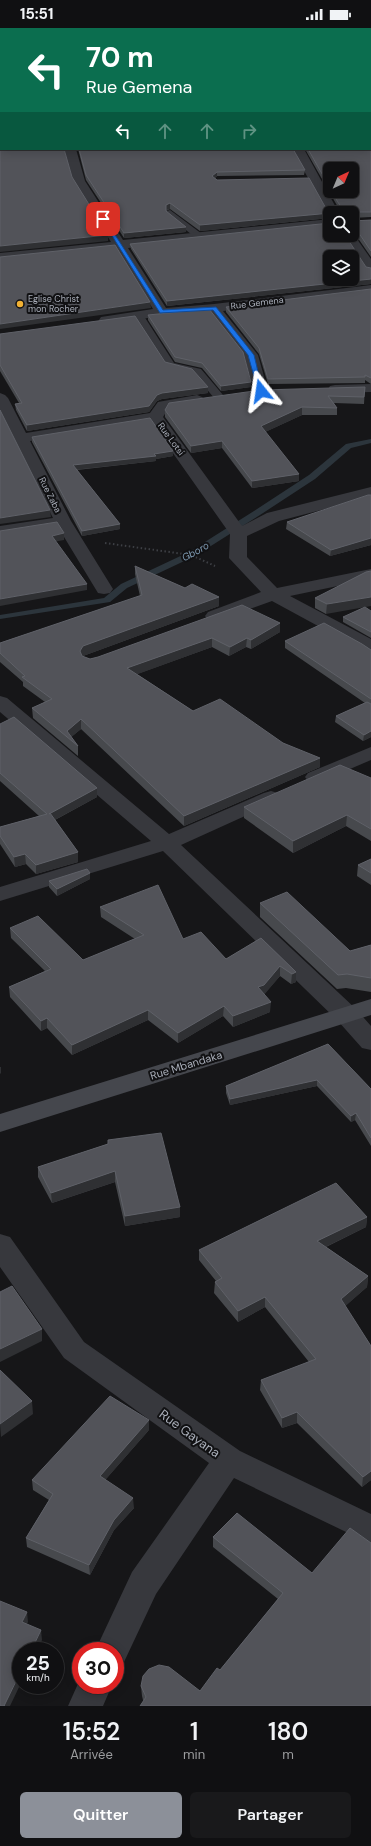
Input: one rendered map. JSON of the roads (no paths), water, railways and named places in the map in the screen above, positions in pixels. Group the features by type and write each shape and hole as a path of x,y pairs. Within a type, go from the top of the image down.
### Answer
{"street":[{"path":"70,150 79,181 162,312"},
{"path":"298,150 310,179 328,206"},
{"path":"0,257 323,224"},
{"path":"353,242 371,268"},
{"name":"Rue Gemena","path":"92,322 162,312 214,308 371,289"},
{"path":"214,308 251,355 240,394 276,390"},
{"path":"324,389 371,388"},
{"name":"Rue Lotsi","path":"239,534 156,417 163,405 240,394"},
{"name":"Rue Zaba","path":"0,398 22,438 63,521 104,589"},
{"path":"22,438 156,417"},
{"path":"371,492 274,518 239,534 238,558 273,594 371,647"},
{"path":"0,531 63,521"},
{"path":"200,621 273,594 371,574"},
{"path":"0,702 167,843 347,1015 371,1042"},
{"path":"0,894 167,843 371,753"},
{"name":"Rue Mbandaka","path":"0,1123 371,1007"},
{"name":"Rue Gayana","path":"0,1245 74,1350 229,1460 144,1583 116,1642"},
{"path":"229,1460 371,1530"},
{"path":"85,1706 91,1694"}],"lane":[{"path":"170,213 199,236"},
{"path":"138,315 170,365 197,371 240,394"}],"waterway":[{"name":"Gboro","path":"0,617 107,600 124,586 192,554 257,513 312,477 349,446 371,441"}],"place":[{"name":"Eglise Christ mon Rocher","path":"20,304"}]}
